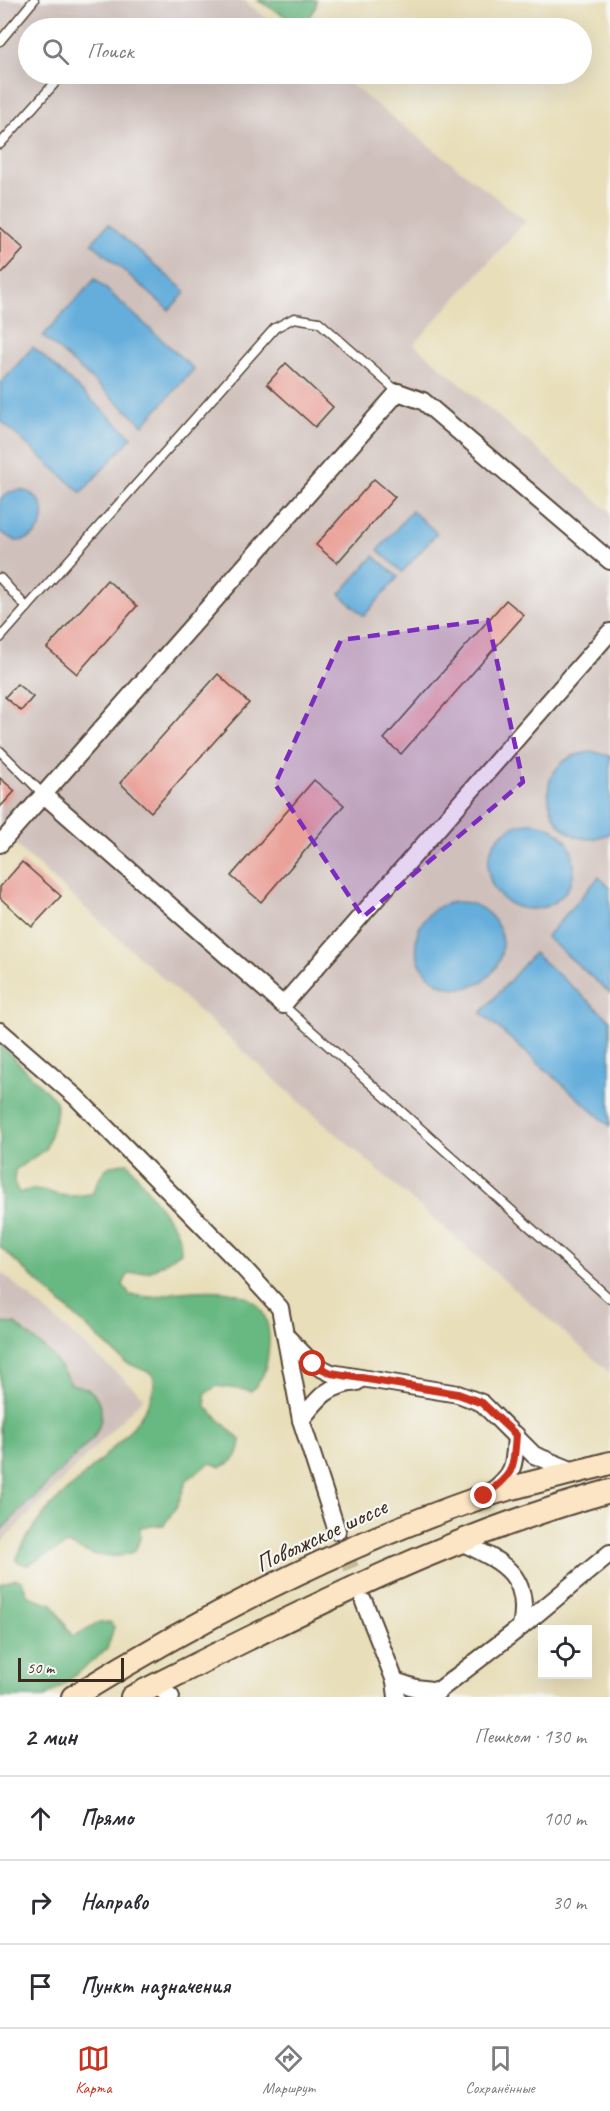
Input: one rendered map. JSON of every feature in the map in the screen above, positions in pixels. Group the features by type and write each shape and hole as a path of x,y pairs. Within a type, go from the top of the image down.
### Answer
{"street":[{"path":"0,844 398,392 423,401 610,561"},
{"path":"43,794 283,1005 610,632"},
{"path":"0,1031 76,1097 240,1264 280,1308 302,1420 337,1531"},
{"path":"286,1336 313,1364 331,1373 458,1394 482,1403 534,1455 553,1465 577,1472"},
{"path":"302,1420 322,1394 338,1384 370,1380"},
{"path":"484,1496 508,1478 514,1462 516,1435"},
{"name":"Поволжское шоссе","path":"73,1697 128,1663 307,1567 373,1538 484,1496 610,1463"},
{"path":"132,1697 164,1691 321,1602 459,1541 610,1491"},
{"path":"459,1541 503,1563 522,1589 524,1611 521,1627"},
{"path":"364,1602 396,1689 416,1688 434,1694 521,1627 610,1553"}],"lane":[{"path":"19,18 34,0"},
{"path":"0,41 18,19"},
{"path":"0,144 54,84"},
{"path":"0,638 275,328 294,318 319,322 398,392"},
{"path":"0,578 27,608"},
{"path":"0,752 43,794"},
{"path":"283,1005 610,1299"}],"highlighted area":[{"path":"488,620 523,782 363,917 275,784 341,640"}],"shaded area":[{"path":"0,0 243,0 266,18 18,18 18,84 350,84 526,221 414,344 610,512 610,1373 293,1096 0,831"},
{"path":"0,1271 144,1397 0,1544"}],"green space":[{"path":"257,0 316,0 316,6 308,18 288,18"},
{"path":"0,1044 56,1101 56,1114 46,1149 15,1170 14,1182 19,1193 33,1189 67,1196 92,1194 98,1180 108,1167 128,1163 175,1228 180,1240 181,1252 151,1271 128,1274 123,1285 130,1295 153,1297 177,1292 226,1291 252,1300 261,1310 267,1323 269,1341 267,1362 256,1386 251,1391 217,1386 205,1394 206,1407 241,1441 239,1451 233,1461 221,1467 210,1463 187,1480 178,1504 164,1525 140,1527 140,1539 135,1551 118,1556 101,1556 68,1544 27,1565 16,1561 29,1534 47,1510 132,1428 145,1409 153,1391 153,1374 125,1362 0,1247"},
{"path":"0,1323 15,1324 51,1354 72,1385 90,1391 96,1397 101,1412 98,1429 93,1438 0,1531"},
{"path":"16,1579 22,1581 28,1596 52,1604 73,1637 97,1623 110,1622 114,1627 107,1649 45,1697 0,1697 0,1584"}],"water":[{"path":"108,224 186,292 169,310 92,243"},
{"path":"95,279 194,369 143,425 43,336"},
{"path":"33,347 132,437 81,493 0,420 0,384"},
{"path":"21,490 32,494 39,500 43,509 43,518 35,534 27,539 16,541 0,532 0,499 10,492"},
{"path":"412,511 437,533 402,572 378,550"},
{"path":"374,556 398,577 364,616 340,594"},
{"path":"594,752 610,756 610,833 589,839 572,834 558,822 550,806 549,788 555,771 570,758"},
{"path":"531,823 555,830 567,842 574,866 567,890 555,902 531,909 507,902 495,890 488,866 495,842 507,830"},
{"path":"599,877 610,887 610,993 546,937"},
{"path":"459,902 483,909 495,921 502,945 495,969 483,981 459,988 435,981 423,969 416,945 423,921 435,909"},
{"path":"534,953 610,1020 610,1126 481,1013"}],"building":[{"path":"0,227 24,249 0,275"},
{"path":"286,363 333,407 315,427 267,384"},
{"path":"374,479 395,497 337,563 316,545"},
{"path":"107,580 137,606 77,674 47,648"},
{"path":"506,600 524,615 401,754 384,739"},
{"path":"218,674 249,703 151,812 120,783"},
{"path":"17,684 33,697 21,711 5,697"},
{"path":"0,778 15,791 0,807"},
{"path":"314,780 344,805 261,902 231,876"},
{"path":"22,862 61,896 32,927 0,898 0,887"}],"tunnel":[{"path":"337,1531 361,1594"}],"route":[{"path":"313,1364 331,1373 458,1394 482,1403 516,1435 514,1462 508,1478 484,1496"}]}
